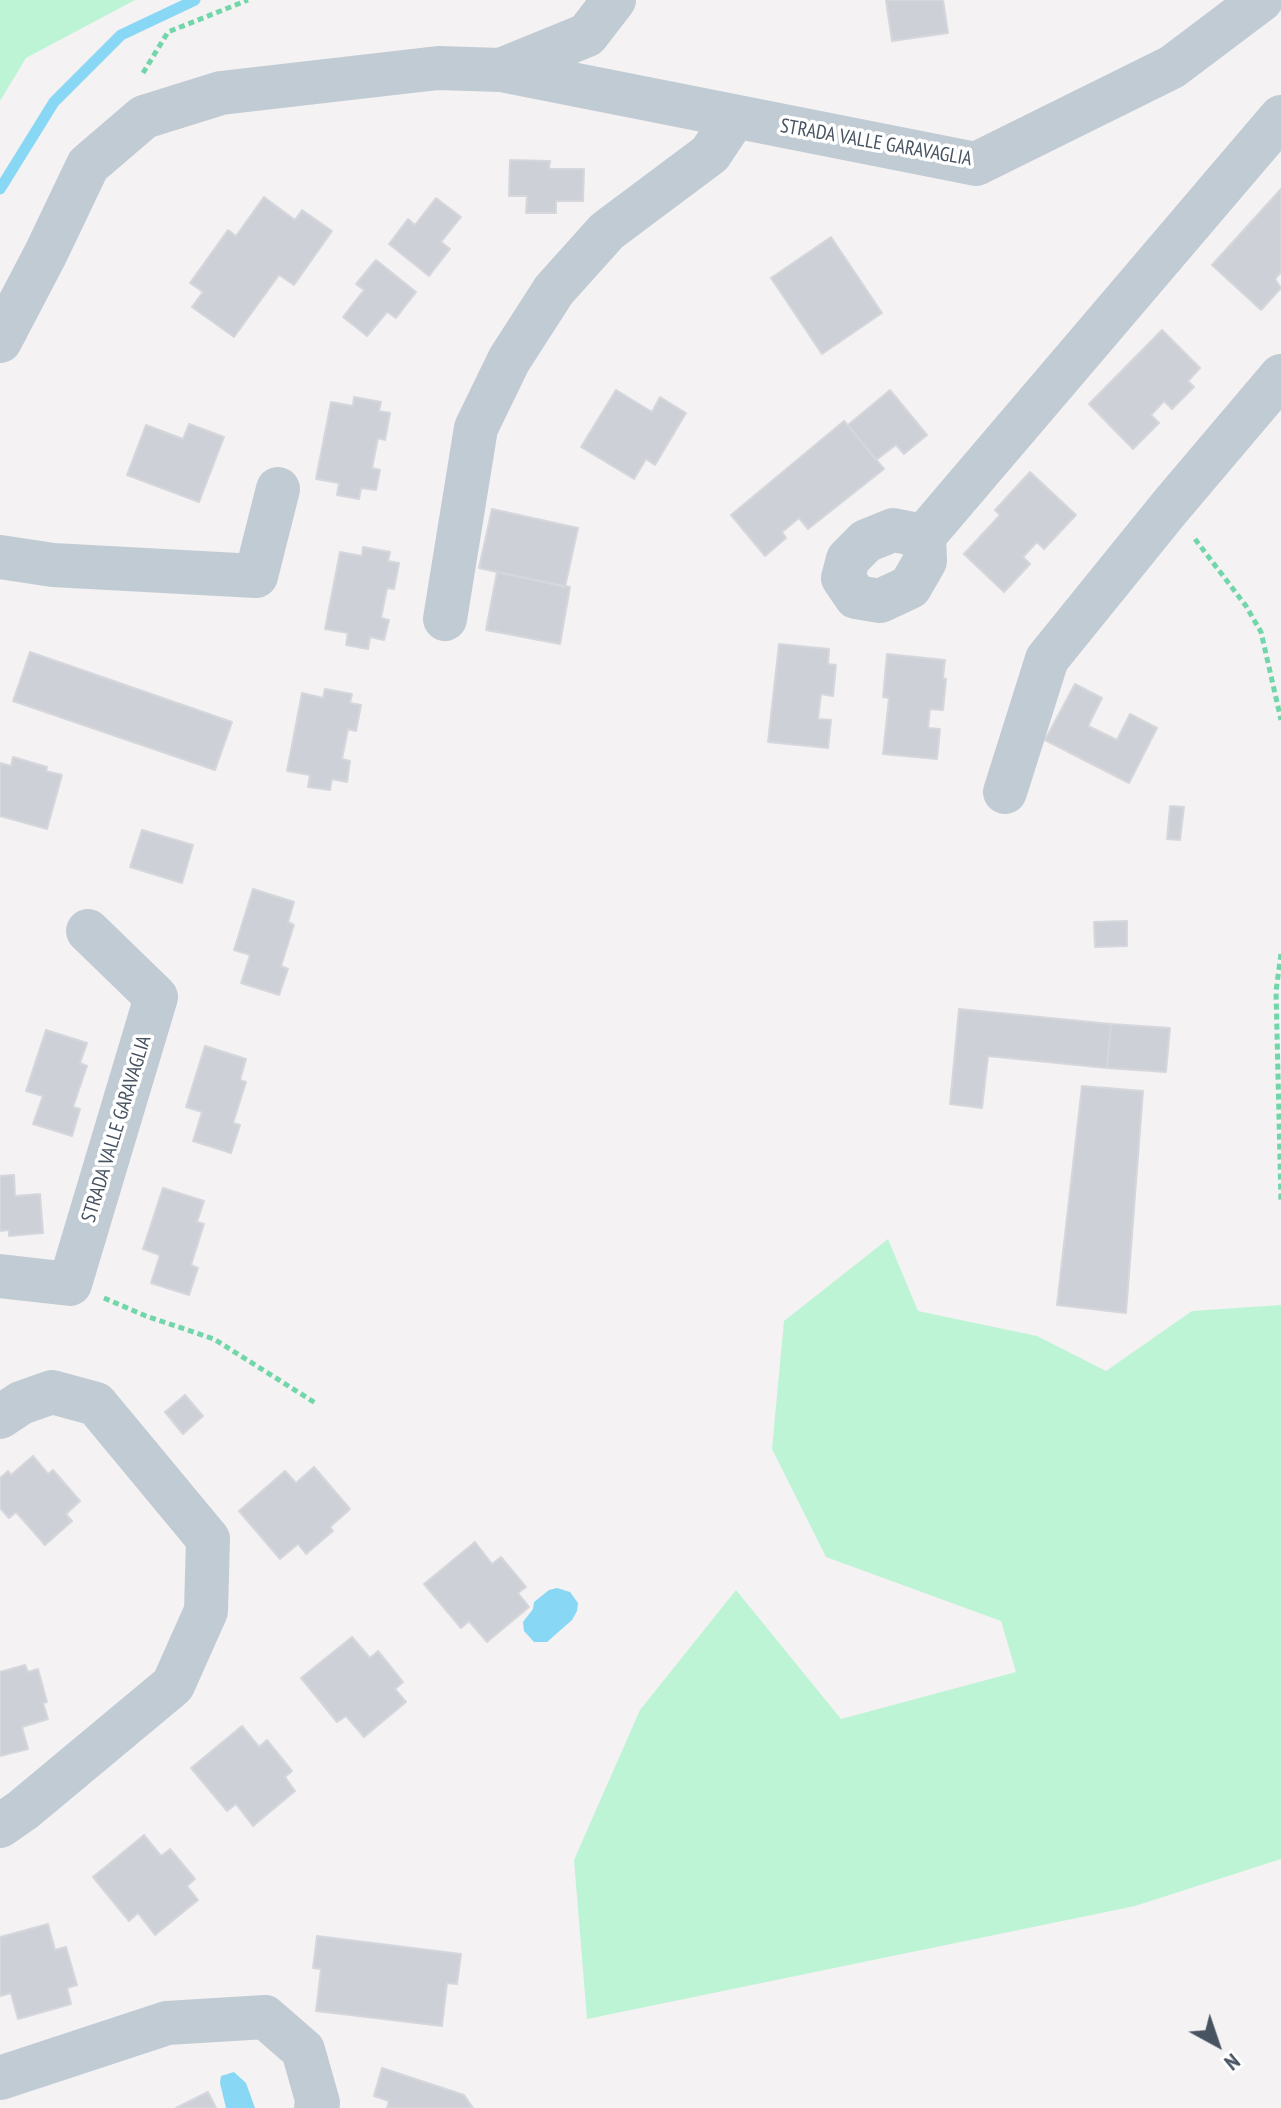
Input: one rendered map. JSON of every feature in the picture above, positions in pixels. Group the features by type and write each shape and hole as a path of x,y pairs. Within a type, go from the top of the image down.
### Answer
{"street":[{"name":"STRADA VALLE GARAVAGLIA","path":"501,70 587,35 614,0"},
{"name":"STRADA VALLE GARAVAGLIA","path":"0,341 88,165 144,117 221,93 438,68 501,70 976,164 1172,67 1261,0"},
{"path":"924,536 1281,117"},
{"path":"445,619 476,428 509,360 554,290 607,231 710,154 734,118"},
{"path":"1005,792 1047,659 1281,376"},
{"path":"0,557 53,565 256,576 278,489"},
{"name":"STRADA VALLE GARAVAGLIA","path":"70,1284 156,997 88,931"},
{"path":"0,1276 70,1284"},
{"path":"0,1417 21,1403 52,1392 96,1404 208,1539 206,1611 173,1685 0,1826"},
{"path":"0,2078 167,2023 265,2017 303,2050 318,2103 316,2108"}],"path":[{"path":"144,117 132,91 168,32 248,0"},
{"path":"1170,507 1246,606 1261,632 1281,720"},
{"path":"1281,954 1276,991 1281,1202"},
{"path":"70,1284 146,1316 214,1339 317,1404"}],"green space":[{"path":"0,0 135,0 26,58 0,101"},
{"path":"888,1239 918,1311 1037,1336 1106,1371 1192,1311 1281,1305 1281,1859 1135,1906 587,2019 574,1860 640,1710 736,1590 841,1719 1016,1672 1001,1621 826,1557 772,1449 784,1321"}],"water":[{"path":"557,1588 570,1592 578,1603 577,1611 572,1620 547,1642 534,1642 524,1631 523,1622 533,1609 534,1602 549,1590"},
{"path":"234,2072 246,2083 255,2108 226,2108 221,2076"}],"building":[{"path":"886,0 943,0 948,33 892,41"},
{"path":"510,160 550,161 549,169 584,169 583,201 556,201 556,213 526,213 527,196 509,196"},
{"path":"1281,189 1281,272 1275,279 1281,288 1261,310 1212,265"},
{"path":"264,197 295,220 302,210 332,231 294,285 279,275 234,337 192,307 203,292 190,283 228,230 236,236"},
{"path":"436,198 461,217 441,242 450,249 429,276 389,244 408,219 415,225"},
{"path":"831,237 882,313 822,354 771,278"},
{"path":"376,260 416,292 396,318 387,312 367,336 343,317 364,290 356,284"},
{"path":"1162,330 1200,368 1188,381 1194,387 1172,409 1164,401 1151,415 1159,423 1133,449 1089,404"},
{"path":"616,390 652,412 660,397 686,413 655,465 646,459 634,479 581,447"},
{"path":"890,390 927,435 904,454 896,445 876,460 848,425"},
{"path":"354,397 381,402 379,411 390,413 385,440 378,438 372,468 380,470 376,490 361,488 359,499 337,495 339,483 316,479 331,402 353,406"},
{"path":"844,421 884,469 808,529 799,518 782,532 786,538 765,556 731,515"},
{"path":"189,424 224,437 199,502 127,475 146,425 183,439"},
{"path":"1030,472 1076,515 1044,549 1037,542 1023,557 1030,564 1004,592 964,554 1000,515 995,510"},
{"path":"492,509 578,528 565,587 479,568"},
{"path":"363,547 390,552 388,561 399,563 394,589 387,588 381,618 389,620 384,640 370,637 368,649 346,645 348,633 325,629 340,552 362,556"},
{"path":"497,572 570,587 560,644 486,630"},
{"path":"779,644 829,649 828,664 836,665 833,696 821,694 818,719 831,720 828,748 768,742"},
{"path":"30,652 232,722 215,770 13,701"},
{"path":"887,654 945,660 943,710 930,709 928,728 940,729 937,759 883,754 889,698 883,697"},
{"path":"1075,684 1102,698 1088,726 1117,740 1130,714 1157,728 1129,783 1045,740"},
{"path":"325,689 352,694 350,703 361,705 356,731 348,729 342,759 350,761 347,782 332,779 330,790 308,787 310,775 287,771 302,693 323,698"},
{"path":"13,757 62,775 47,829 0,816 0,763 11,766"},
{"path":"1170,806 1184,807 1180,840 1167,839"},
{"path":"142,830 193,845 182,883 130,867"},
{"path":"253,889 294,902 288,922 294,925 281,966 288,969 279,995 241,983 250,955 234,950"},
{"path":"1127,921 1127,946 1095,947 1094,922"},
{"path":"959,1009 1111,1024 1107,1068 988,1056 982,1108 950,1104"},
{"path":"1111,1024 1170,1028 1166,1072 1107,1068"},
{"path":"46,1030 87,1043 80,1063 87,1066 73,1107 80,1109 72,1136 33,1124 43,1096 26,1091"},
{"path":"205,1046 246,1059 240,1080 246,1082 233,1123 240,1125 231,1153 193,1141 202,1112 186,1107"},
{"path":"1082,1086 1143,1091 1126,1313 1057,1305"},
{"path":"14,1175 15,1196 40,1194 43,1233 9,1236 9,1230 0,1231 0,1176"},
{"path":"163,1188 204,1201 197,1222 204,1224 191,1265 198,1268 189,1295 151,1283 160,1255 143,1249"},
{"path":"185,1395 203,1416 183,1434 165,1412"},
{"path":"33,1456 48,1474 53,1470 80,1501 66,1514 72,1521 45,1545 16,1512 9,1518 0,1508 0,1478 8,1471 11,1475"},
{"path":"314,1467 350,1509 330,1527 333,1531 306,1554 298,1544 280,1559 239,1511 285,1471 296,1483"},
{"path":"475,1542 492,1564 501,1557 526,1587 518,1593 529,1607 487,1642 469,1621 461,1628 424,1584"},
{"path":"352,1637 370,1658 378,1651 403,1682 395,1689 406,1702 364,1737 346,1716 337,1722 301,1678"},
{"path":"25,1665 28,1672 38,1669 48,1719 22,1727 28,1749 0,1756 0,1672"},
{"path":"242,1726 259,1747 267,1740 292,1771 285,1777 295,1791 253,1826 236,1804 227,1811 191,1768"},
{"path":"144,1835 161,1856 170,1849 195,1879 187,1886 198,1900 155,1935 138,1913 129,1921 93,1877"},
{"path":"48,1924 55,1950 66,1947 77,1985 67,1988 71,2004 18,2019 11,1993 0,1996 0,1937"},
{"path":"317,1936 461,1954 457,1984 447,1983 442,2026 316,2011 321,1969 313,1968"},
{"path":"382,2068 464,2095 473,2108 387,2108 389,2101 374,2096"},
{"path":"208,2092 216,2108 176,2108"}],"waterway":[{"path":"0,189 54,102 121,35 195,0"}]}
